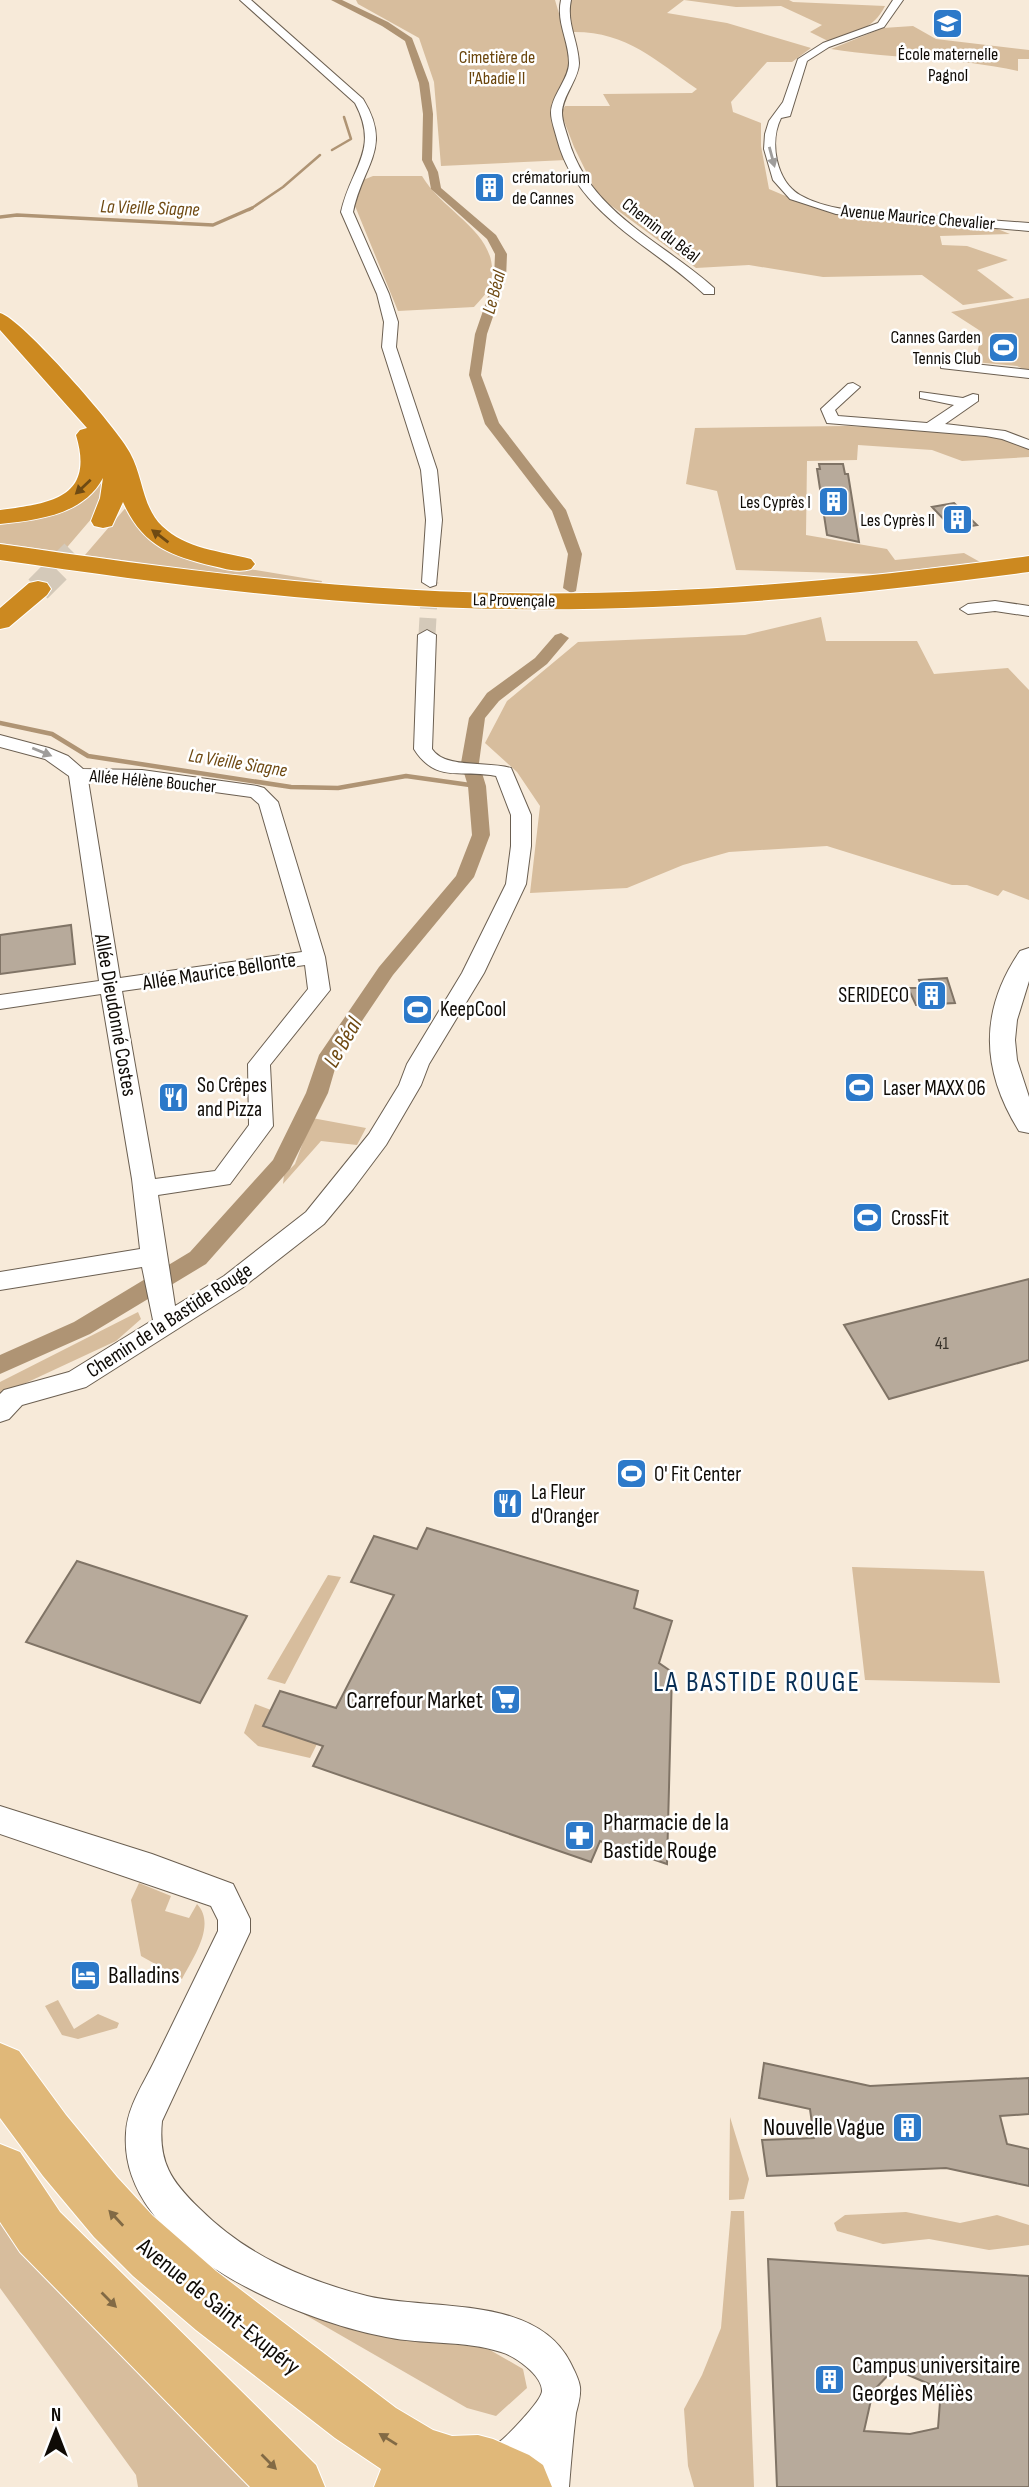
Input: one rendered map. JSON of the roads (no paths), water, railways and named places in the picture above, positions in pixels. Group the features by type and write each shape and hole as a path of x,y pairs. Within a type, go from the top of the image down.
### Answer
{"highway":[{"path":"0,319 23,340 121,455 139,514 152,531 172,545 204,556 323,577 407,587 620,600"},
{"path":"0,330 107,452 116,475 116,492 103,521"},
{"path":"0,517 49,508 85,488 94,476 97,463 94,447 85,427"},
{"path":"74,553 121,499 128,476"},
{"name":"La Provençale","path":"0,552 185,579 334,593 483,600 620,600 841,588 1029,564"},
{"name":"La Provençale","path":"7,574 119,591 443,615 629,616 814,606 1029,581"},
{"path":"0,621 38,589"}],"main road":[{"name":"Avenue de Saint-Exupéry","path":"0,2070 76,2176 134,2237 198,2295 378,2433 422,2459 484,2479"},
{"path":"0,2172 40,2232 294,2487"}],"street":[{"path":"246,0 359,101 369,124 372,150 349,198 347,212 383,294 391,322 389,347 429,470 434,520 429,582"},
{"name":"Chemin du Béal","path":"566,0 563,14 574,64 556,112 567,154 584,186 601,206 630,231 682,266 709,291"},
{"path":"816,50 881,25 898,0"},
{"path":"816,50 843,54"},
{"name":"Avenue Maurice Chevalier","path":"785,158 781,144 788,102 803,59 816,50"},
{"name":"Avenue Maurice Chevalier","path":"788,102 768,136 780,183 794,196 834,210 876,216 1029,228"},
{"path":"789,175 790,184 808,201"},
{"path":"1014,230 1029,234"},
{"path":"946,365 1029,374"},
{"path":"852,387 828,409 832,420 996,434 1029,445"},
{"path":"925,396 969,400 930,428"},
{"path":"968,609 995,606 1029,611"},
{"name":"Chemin de la Bastide Rouge","path":"0,1412 13,1396 77,1380 163,1314 233,1283 314,1218 377,1139 473,973 516,884 522,846 521,815 508,776 504,772 489,768 435,764 426,757 422,749 427,635"},
{"name":"Allée Hélène Boucher","path":"0,741 41,750 78,774 142,776 257,792 268,802 314,957"},
{"name":"Allée Dieudonné Costes","path":"78,774 163,1314"},
{"path":"1029,956 1007,998 1000,1040 1010,1083 1029,1124"},
{"path":"145,1189 222,1178 261,1126 259,1064 318,990 314,957"},
{"name":"Allée Maurice Bellonte","path":"0,1002 314,957"},
{"path":"0,1281 155,1264"},
{"path":"0,1820 222,1895 234,1919 234,1933 145,2119 141,2143 155,2183 168,2203 188,2225 218,2250 275,2282 326,2303 398,2320 457,2323 494,2330 522,2341 540,2355 552,2368 561,2386 558,2406 517,2453 484,2479"},
{"path":"484,2479 558,2406"}],"waterway":[{"name":"Le Béal","path":"335,0 385,24 409,40 424,83 428,114 427,160 433,172 436,189 492,237 501,254 500,279 481,334 475,375 492,424 559,510 575,554 571,588"},
{"name":"La Vieille Siagne","path":"332,150 351,139 344,117"},
{"name":"La Vieille Siagne","path":"252,208 283,187 320,155"},
{"name":"La Vieille Siagne","path":"0,217 17,215 213,225 252,208"},
{"name":"Le Béal","path":"0,1365 82,1328 198,1258 282,1164 317,1093 329,1055 386,971 465,877 481,835 477,786 470,763 477,718 493,697 541,661 561,638"},
{"name":"La Vieille Siagne","path":"0,723 52,734 88,756 291,787 338,788 406,776 477,786"}],"tunnel":[{"path":"38,589 74,553"},
{"path":"427,635 430,582"}],"place":[{"name":"École maternelle Pagnol","path":"948,23"},
{"name":"crématorium de Cannes","path":"489,187"},
{"name":"Cannes Garden Tennis Club","path":"1004,347"},
{"name":"Les Cyprès I","path":"834,502"},
{"name":"Les Cyprès II","path":"958,520"},
{"name":"SERIDECO","path":"932,995"},
{"name":"KeepCool","path":"417,1009"},
{"name":"Laser MAXX 06","path":"860,1088"},
{"name":"So Crêpes and Pizza","path":"174,1097"},
{"name":"CrossFit","path":"868,1218"},
{"name":"O' Fit Center","path":"631,1474"},
{"name":"La Fleur d'Oranger","path":"508,1504"},
{"name":"Carrefour Market","path":"506,1700"},
{"name":"Pharmacie de la Bastide Rouge","path":"580,1836"},
{"name":"Balladins","path":"85,1975"},
{"name":"Nouvelle Vague","path":"908,2127"},
{"name":"Campus universitaire Georges Méliès","path":"829,2379"}],"district":[{"name":"LA BASTIDE ROUGE","path":"757,1681"}],"park label":[{"name":"Cimetière de l'Abadie II","path":"497,67"}]}
